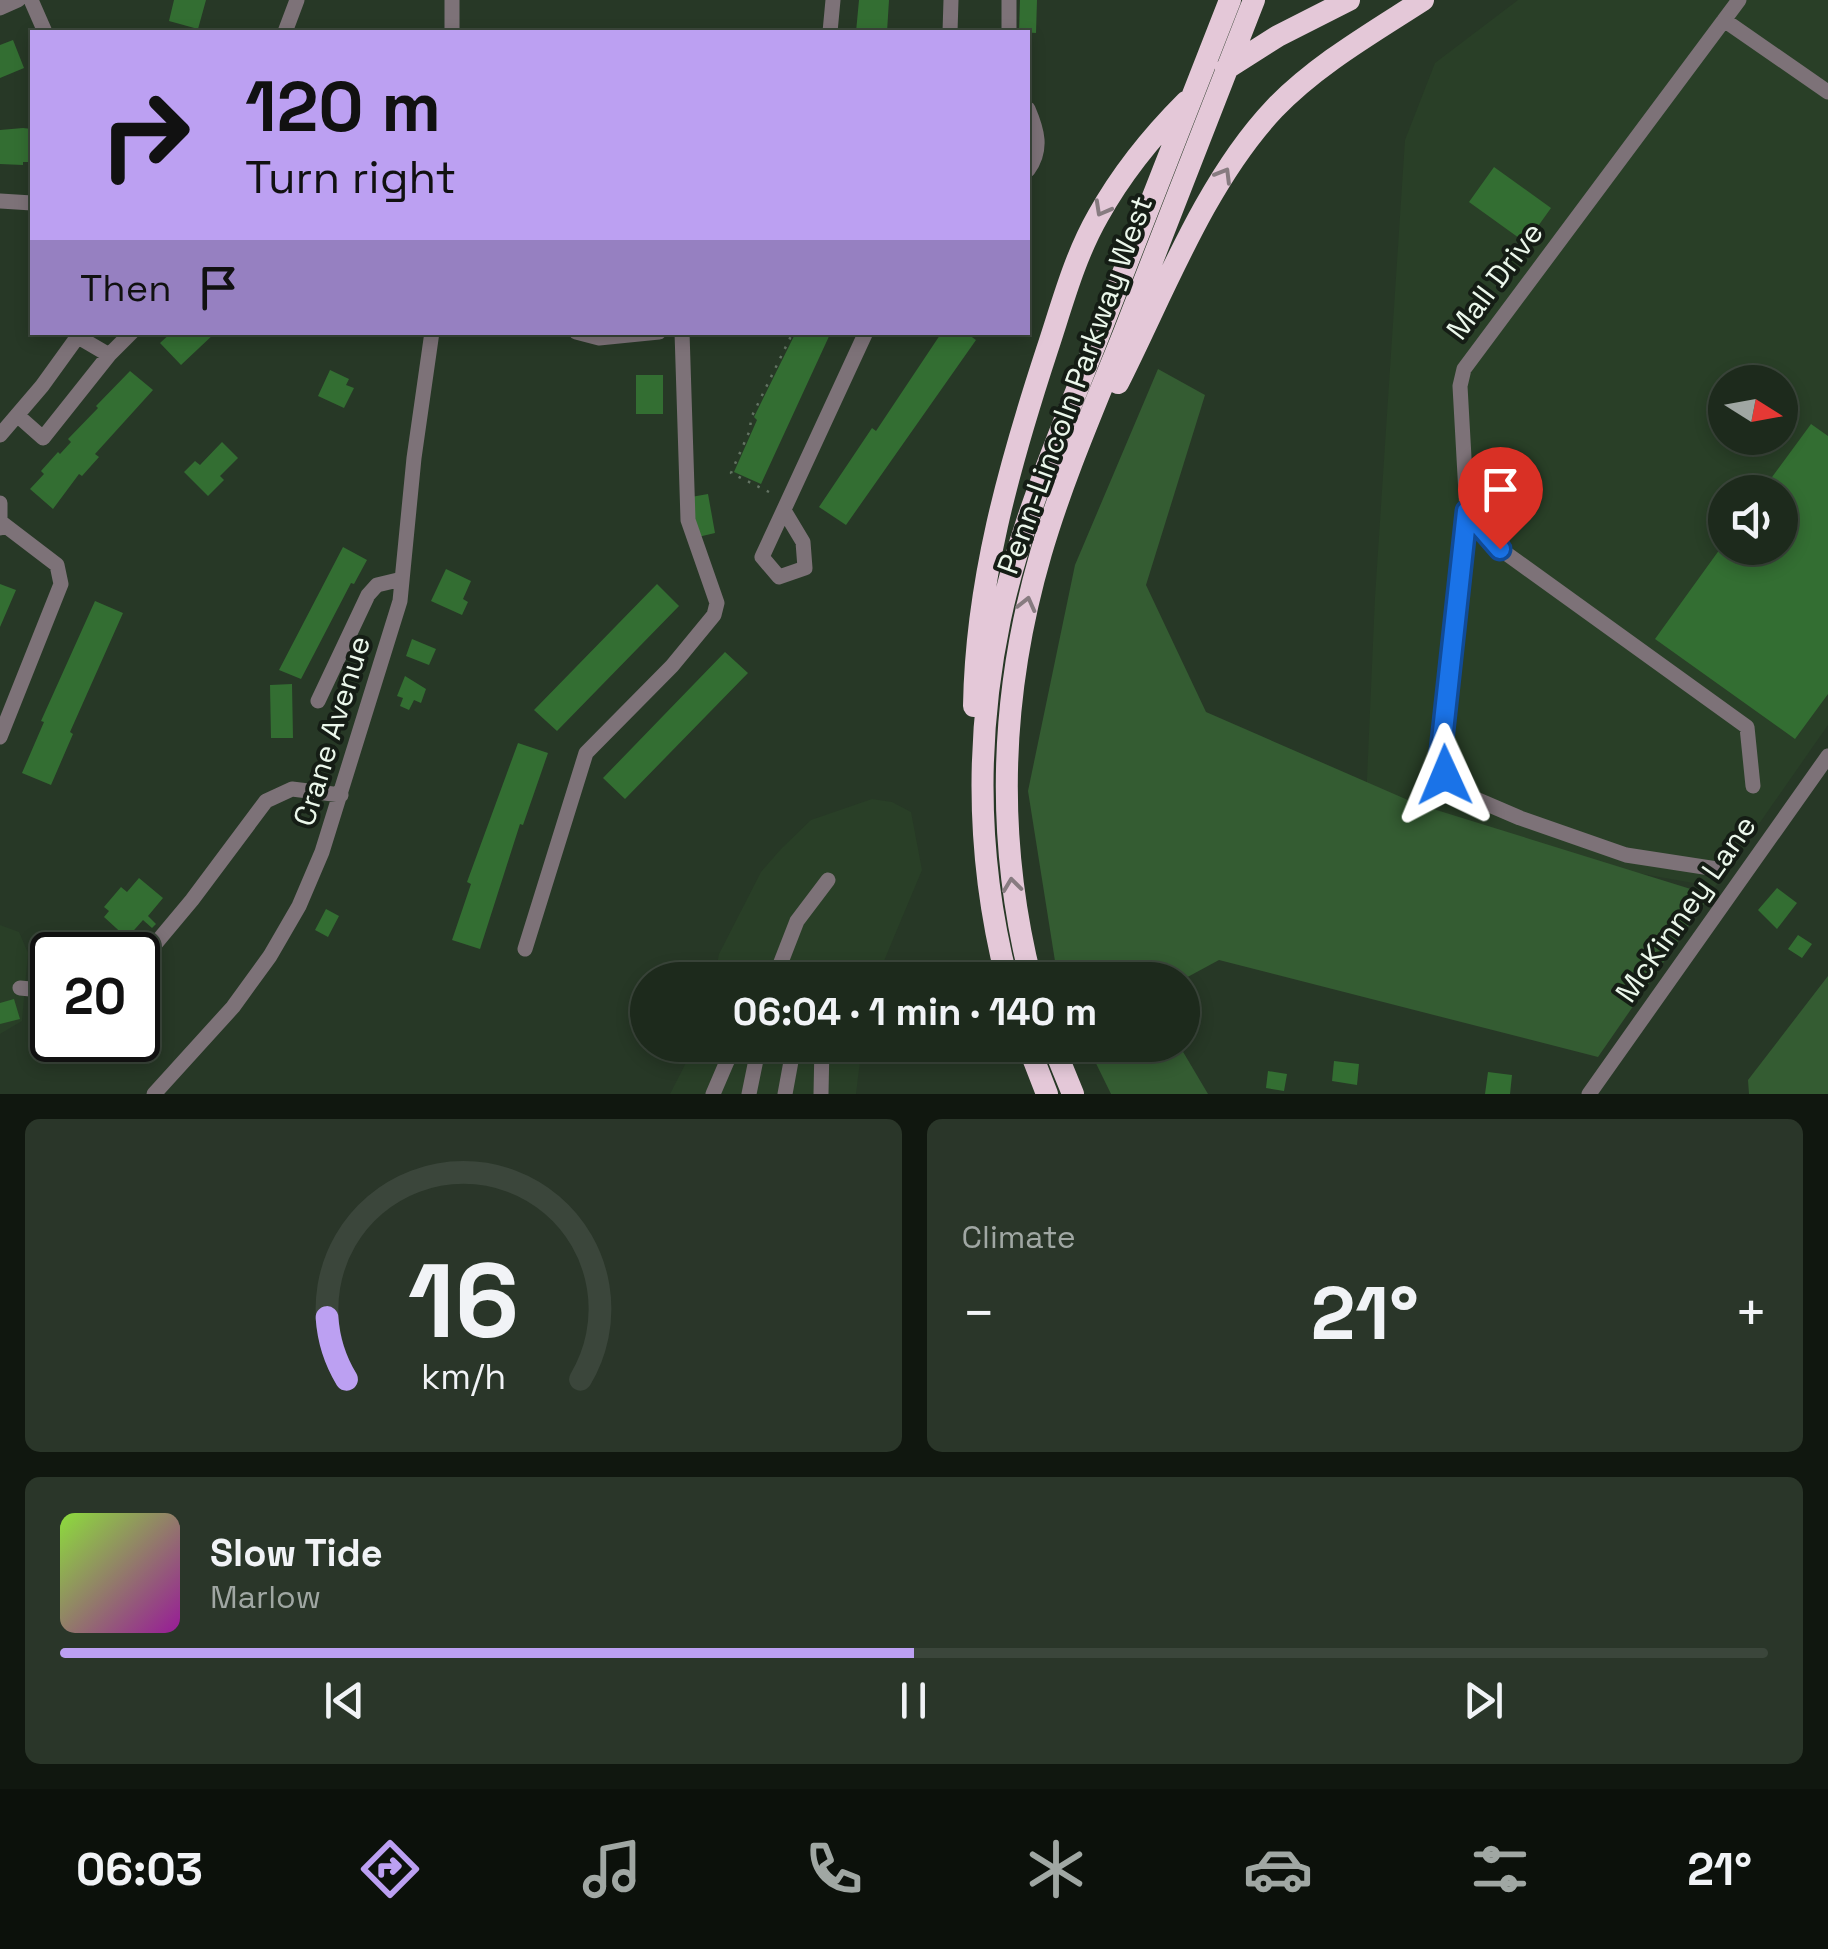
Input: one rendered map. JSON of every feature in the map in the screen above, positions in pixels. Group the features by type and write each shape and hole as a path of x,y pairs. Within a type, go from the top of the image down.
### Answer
{"highway":[{"name":"Penn-Lincoln Parkway West","path":"1004,962 985,852 982,777 987,697 1000,618 1021,542 1230,0"},
{"name":"Penn-Lincoln Parkway West","path":"1027,962 1008,850 1007,738 1022,622 1054,512 1254,0"},
{"path":"985,852 975,743 974,671 984,592 1022,427 1082,249 1112,190 1158,130 1214,77 1278,36 1349,0"},
{"path":"1054,512 1208,202 1246,143 1276,107 1320,70 1423,0"},
{"path":"1035,1062 1048,1094"},
{"path":"1059,1062 1073,1094"}],"street":[{"path":"0,8 18,0"},
{"path":"31,0 44,30"},
{"path":"286,30 297,0"},
{"path":"452,0 452,30"},
{"path":"830,30 833,0"},
{"path":"950,30 951,0"},
{"path":"1009,0 1009,30"},
{"name":"Mall Drive","path":"1717,868 1626,855 1520,818 1454,788 1440,759 1467,511 1460,386 1464,368 1739,0"},
{"path":"1724,20 1828,92"},
{"path":"1030,166 1037,151 1032,127"},
{"path":"0,201 30,203"},
{"path":"0,435 80,335 109,355"},
{"path":"17,415 43,438 129,335"},
{"name":"Crane Avenue","path":"154,1094 232,1008 285,932 311,881 391,635 402,580 432,335"},
{"path":"587,335 628,335"},
{"path":"526,949 586,753 647,692 714,614 715,594 688,520 682,335"},
{"path":"785,512 865,335"},
{"path":"0,504 1,526 57,565 61,584 0,736"},
{"path":"1467,511 1500,549 1747,727 1754,786"},
{"path":"318,701 368,595 377,585 402,580"},
{"name":"McKinney Lane","path":"1588,1094 1828,756"},
{"path":"160,935 192,900 266,802 292,788 341,795"},
{"path":"781,962 797,922 828,880"},
{"path":"20,988 30,989"},
{"path":"713,1094 727,1062"},
{"path":"749,1094 756,1062"},
{"path":"785,1094 791,1062"},
{"path":"821,1094 822,1062"}],"path":[{"path":"770,492 731,474 750,430 751,418 792,335"}],"shaded area":[{"path":"1518,0 1828,0 1828,725 1715,887 1365,824 1375,597 1405,140 1435,63"},
{"path":"1158,369 1205,395 1146,585 1206,712 1417,804 1710,895 1598,1057 1219,960 1200,970 1200,962 1055,962 1028,791 1075,565"},
{"path":"872,799 892,802 911,812 922,870 884,962 717,962 761,872 811,820"},
{"path":"0,925 19,932 28,953 22,1021 0,1034"},
{"path":"1828,976 1828,1094 1749,1094 1748,1080"},
{"path":"686,1062 860,1062 856,1094 670,1094"},
{"path":"1095,1062 1189,1062 1208,1094 1111,1094"}],"building":[{"path":"174,0 206,0 198,29 169,21"},
{"path":"859,0 889,0 887,30 856,30"},
{"path":"1020,0 1037,0 1036,33 1019,30"},
{"path":"13,40 24,68 0,78 0,45"},
{"path":"30,129 30,162 0,164 0,130"},
{"path":"1494,167 1551,208 1526,243 1469,202"},
{"path":"169,335 213,335 181,365 160,343"},
{"path":"795,335 830,335 761,484 734,472 757,420 754,417"},
{"path":"940,335 969,335 976,340 846,525 819,507 872,428 876,431"},
{"path":"330,370 349,379 346,385 354,388 344,408 318,396"},
{"path":"130,371 153,390 95,454 99,457 82,476 79,474 53,509 30,489 44,474 41,471 71,442 68,439"},
{"path":"636,375 663,375 663,414 636,414"},
{"path":"1811,424 1828,436 1828,694 1795,739 1655,639 1708,565 1798,565 1798,475 1774,475 1788,455 1798,455 1798,442"},
{"path":"222,442 238,458 208,496 184,472 195,461 200,465"},
{"path":"708,494 715,533 698,537 691,497"},
{"path":"343,547 367,560 301,679 279,670"},
{"path":"446,569 471,581 463,599 468,602 462,615 431,601"},
{"path":"0,584 16,590 0,627"},
{"path":"657,584 679,606 557,731 534,710"},
{"path":"95,601 123,613 51,785 22,773"},
{"path":"412,639 436,649 429,665 406,656"},
{"path":"725,652 748,673 625,799 603,778"},
{"path":"405,676 426,689 421,703 414,700 409,710 400,706 403,698 397,696"},
{"path":"292,684 293,738 271,738 270,685"},
{"path":"518,743 548,753 523,825 520,824 480,949 452,940 471,884 467,882"},
{"path":"139,878 163,898 148,916 156,924 152,928 143,920 132,932 120,932 104,917 109,911 104,907 121,887 127,892"},
{"path":"1777,888 1797,903 1777,929 1758,910"},
{"path":"326,909 339,916 328,937 315,930"},
{"path":"1798,935 1812,944 1802,958 1788,949"},
{"path":"14,999 20,1019 0,1024 0,1003"},
{"path":"1334,1061 1359,1064 1357,1085 1332,1081"},
{"path":"1268,1071 1287,1074 1284,1091 1266,1088"},
{"path":"1488,1072 1512,1075 1510,1094 1485,1094"}],"route":[{"path":"1445,775 1440,759 1467,511 1500,549"}]}
